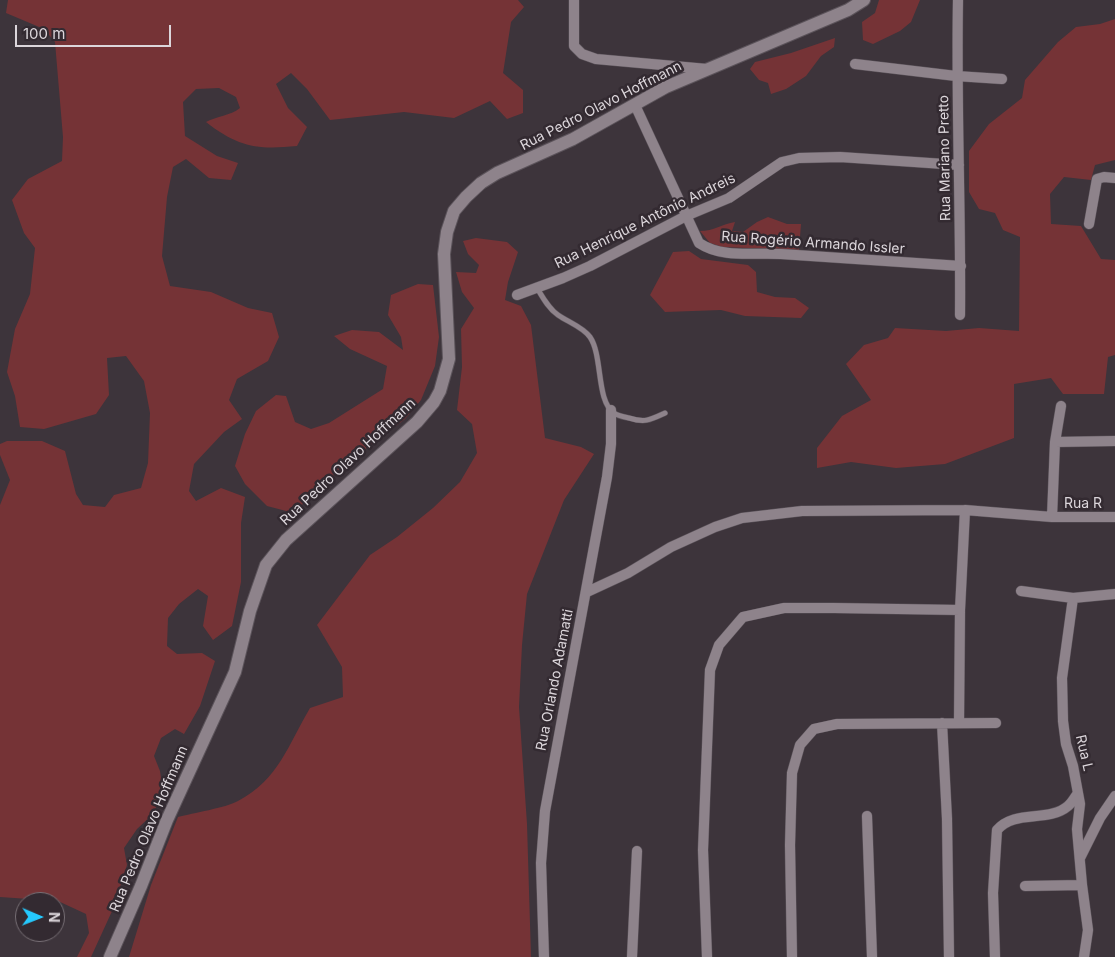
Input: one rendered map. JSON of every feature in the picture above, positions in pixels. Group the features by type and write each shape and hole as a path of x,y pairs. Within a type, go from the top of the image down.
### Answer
{"street":[{"path":"574,0 574,46 582,54 596,59 710,69"},
{"name":"Rua Pedro Olavo Hoffmann","path":"110,957 167,820 235,672 250,611 266,565 291,536 417,422 434,402 440,391 449,359 444,254 447,232 454,211 481,183 497,173 573,140 666,87 848,10 864,0"},
{"name":"Rua Mariano Pretto","path":"958,0 956,76 960,164 960,314"},
{"path":"855,64 956,76 1002,79"},
{"name":"Rua Rogério Armando Issler","path":"634,105 699,243 707,248 730,253 782,254 961,266"},
{"name":"Rua Henrique Antônio Andreis","path":"517,295 590,266 686,216 729,198 782,162 799,158 840,157 960,164"},
{"path":"1089,224 1097,179 1104,177 1115,178"},
{"path":"1052,518 1055,442 1061,406"},
{"name":"Rua Orlando Adamatti","path":"544,957 541,863 545,811 608,477 611,444 611,410"},
{"path":"1055,442 1115,441"},
{"path":"959,723 960,610 964,510"},
{"name":"Rua R","path":"587,592 628,573 671,547 715,527 742,518 802,512 964,510 1052,518 1115,517"},
{"path":"1021,591 1072,598 1115,594"},
{"name":"Rua L","path":"1072,598 1062,678 1063,721 1066,744 1073,766 1080,804 1078,829 1082,885 1088,930 1084,957"},
{"path":"707,957 703,850 710,670 719,644 743,618 784,608 960,610"},
{"path":"942,723 947,819 949,957"},
{"path":"792,957 790,844 792,773 800,745 814,728 837,724 996,723"},
{"path":"996,957 993,893 997,830 1002,824 1010,820 1053,813 1068,807 1078,794"},
{"path":"1080,859 1100,818 1115,796"},
{"path":"867,816 872,957"},
{"path":"632,957 637,851"},
{"path":"1025,886 1082,885"}],"lane":[{"name":"Rua Orlando Adamatti","path":"537,288 545,303 557,315 589,335 595,346 604,393 611,410"},
{"path":"611,410 621,417 642,421 648,421 666,413"}],"shaded area":[{"path":"8,0 518,0 524,7 511,22 503,73 523,90 523,113 507,119 490,101 454,118 404,112 330,120 307,89 291,73 276,84 288,108 307,127 297,146 259,147 238,142 206,122 232,113 240,108 236,97 219,88 196,89 183,102 185,136 217,156 238,163 231,180 209,178 186,159 173,167 167,197 162,256 170,286 211,292 248,308 272,313 279,337 268,361 237,379 229,400 242,419 224,432 194,464 189,491 196,501 221,488 245,497 241,523 241,582 232,626 213,640 203,626 208,596 198,589 179,604 168,618 167,646 177,654 202,653 215,661 200,706 184,734 175,729 161,738 154,756 160,771 163,792 153,814 137,829 124,848 127,865 113,909 91,957 77,957 89,933 86,914 65,904 65,892 15,892 15,898 0,897 0,505 10,480 0,455 0,444 7,441 42,441 65,451 76,494 83,505 105,507 114,495 141,488 148,463 150,413 144,381 126,356 107,358 109,395 96,414 44,429 20,427 15,396 7,372 15,329 30,294 35,248 24,233 12,200 28,179 62,161 63,137 55,42 44,29 6,13"},
{"path":"879,0 920,0 911,22 900,31 873,44 863,40 862,22 875,13"},
{"path":"1115,19 1115,160 1095,165 1091,180 1064,177 1050,194 1051,224 1081,226 1101,259 1115,260 1115,355 1108,357 1104,394 1063,394 1051,378 1014,384 1014,438 945,464 896,468 851,462 817,468 817,448 842,416 871,400 846,364 864,345 888,338 895,328 946,331 979,328 1019,331 1020,237 1003,230 995,213 979,209 969,192 969,151 989,124 1022,98 1025,80 1058,42 1076,27 1100,24"},
{"path":"835,38 834,47 821,56 806,76 786,89 771,94 768,83 759,80 750,69 755,62 791,53"},
{"path":"768,217 787,224 801,224 799,250 722,247 710,243 700,231 710,230 735,222 732,231 743,232"},
{"path":"476,238 507,242 518,252 508,282 505,300 521,306 531,325 545,438 581,447 594,454 564,500 527,594 519,707 527,824 531,957 129,957 151,885 178,817 232,804 252,792 273,772 310,708 343,697 342,667 317,625 370,555 397,537 433,508 460,482 477,453 472,424 457,410 462,367 461,329 474,308 462,292 456,272 476,273 479,265 468,254 463,241"},
{"path":"689,251 701,259 748,265 756,272 757,292 775,297 795,298 809,308 801,318 745,316 721,310 665,312 650,295 673,252"},
{"path":"418,284 433,285 439,337 435,366 421,400 405,419 340,468 316,496 290,512 267,506 245,484 235,466 245,434 256,411 276,395 286,396 295,422 311,429 329,423 383,389 387,366 350,349 334,336 352,330 379,332 403,350 401,337 388,315 391,295"}]}
